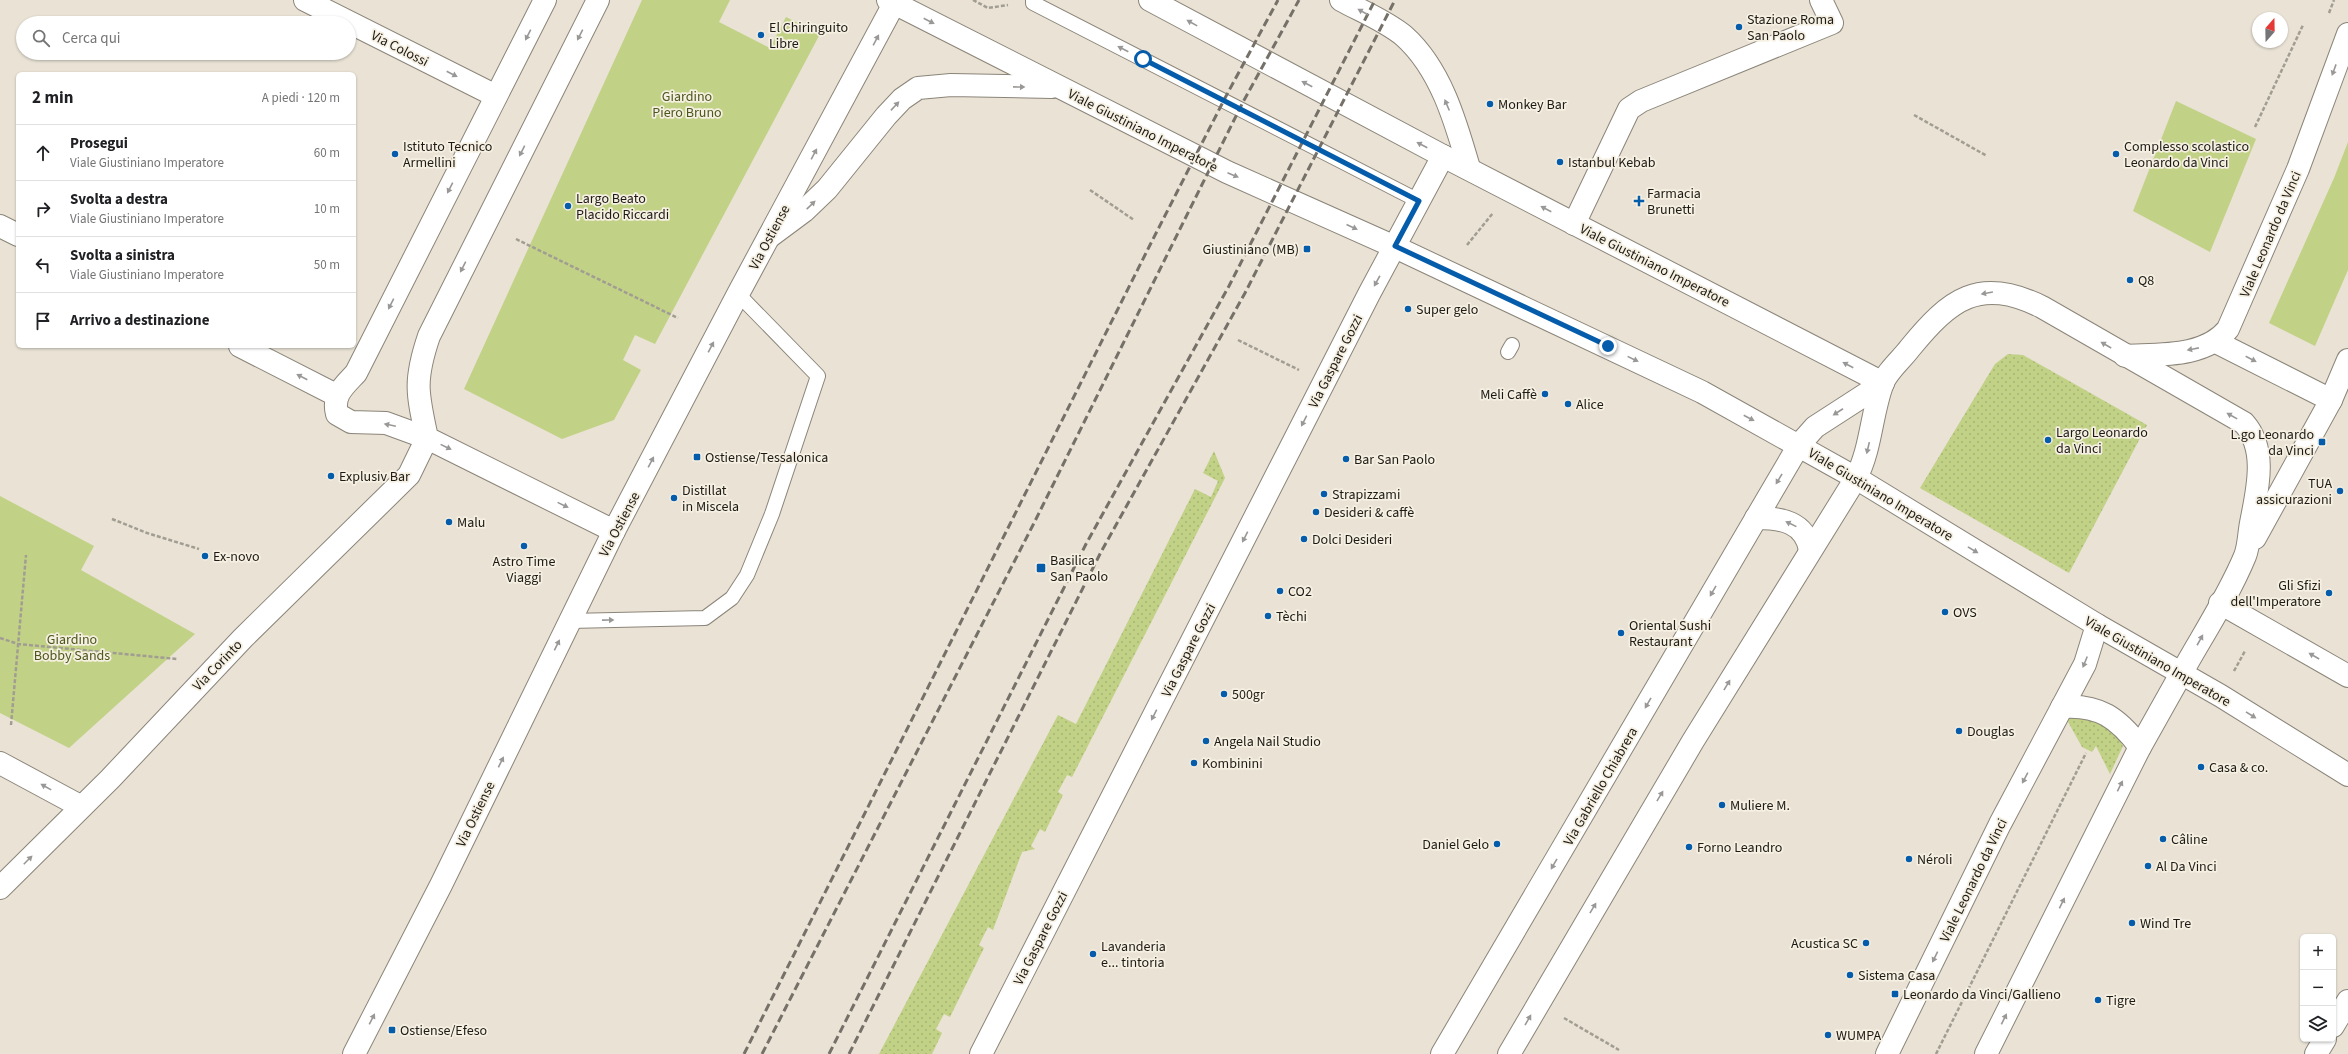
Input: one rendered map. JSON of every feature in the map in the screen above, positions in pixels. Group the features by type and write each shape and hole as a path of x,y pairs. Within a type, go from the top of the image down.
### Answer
{"street":[{"name":"Via Colossi","path":"304,0 336,16"},
{"path":"545,0 356,373 336,395 334,405 337,414 345,420 390,424 426,438 614,531"},
{"path":"426,438 418,394 417,376 429,336 598,0"},
{"name":"Viale Giustiniano Imperatore","path":"1150,0 1443,156 1469,168 1882,383"},
{"path":"1341,0 1397,31 1422,57 1447,103 1469,168"},
{"path":"1574,224 1628,109 1641,101 1832,23 1821,0"},
{"name":"Viale Giustiniano Imperatore","path":"893,1 1058,88 1227,172 1395,246 1702,392 1856,478 2097,625 2348,775"},
{"name":"Via Ostiense","path":"354,1054 450,866 614,531 893,1"},
{"name":"Via Colossi","path":"356,26 496,96"},
{"name":"Viale Leonardo da Vinci","path":"2125,356 2196,350 2216,342 2228,329 2298,168 2348,34"},
{"path":"769,237 804,211 827,189 886,116 902,99 918,88 951,85 1058,88"},
{"path":"1395,246 1443,156"},
{"path":"0,226 16,234"},
{"name":"Via Gaspare Gozzi","path":"982,1054 1395,246"},
{"path":"1799,445 1815,427 1882,383 1933,320 1944,311 1965,299 1994,292 2025,298 2244,423 2250,429 2259,456 2259,481 2245,555"},
{"path":"2216,342 2330,400"},
{"path":"244,348 336,395"},
{"path":"1986,1054 2140,747 2330,400 2348,360"},
{"path":"1509,1054 1693,741 1856,478 1866,457 1882,383"},
{"name":"Via Corinto","path":"0,888 80,806 110,779 243,638 409,476 426,438"},
{"name":"Via Gabriello Chiabrera","path":"1442,1054 1799,445"},
{"path":"1756,518 1780,519 1793,524 1803,531 1808,540 1810,550"},
{"path":"2220,603 2348,676"},
{"name":"Viale Leonardo da Vinci","path":"1887,1054 2000,824 2085,664 2097,625"},
{"path":"2062,707 2086,707 2108,714 2118,722 2140,747"},
{"path":"0,763 80,806"},
{"path":"2336,1021 2348,1001"},
{"path":"2316,1054 2323,1042"}],"lane":[{"path":"1033,1 1419,201"},
{"path":"569,621 705,618 732,598 747,575 772,514 818,376 738,294"}],"path":[{"path":"973,0 988,8 1033,1"},
{"path":"2328,16 2334,0"},
{"path":"2255,127 2303,25"},
{"path":"1914,116 1987,156"},
{"path":"1090,190 1134,220"},
{"path":"1467,244 1495,211"},
{"path":"516,239 678,318"},
{"path":"1238,340 1324,383"},
{"path":"112,519 147,533 199,549"},
{"path":"11,725 26,556"},
{"path":"0,638 18,644 177,659"},
{"path":"2232,676 2248,646"},
{"path":"1936,1054 2086,753"},
{"path":"1537,1005 1619,1050"}],"green space":[{"name":"Giardino Piero Bruno","path":"642,0 730,0 719,22 770,48 786,17 820,34 655,344 635,335 623,360 641,370 614,420 562,439 464,389"},
{"path":"2176,101 2256,139 2210,252 2133,211"},
{"path":"2348,142 2348,270 2315,346 2269,323 2334,178"},
{"path":"2008,354 2023,355 2147,425 2069,573 1920,488 1995,364"},
{"path":"1214,451 1225,478 1072,777 1067,775 1058,792 1063,795 1045,832 1040,829 1031,846 1035,849 1022,852 993,930 988,927 979,945 984,948 950,1017 944,1014 936,1029 942,1033 932,1054 879,1054 1058,715 1076,724 1195,489 1211,497 1218,481 1203,473"},
{"name":"Giardino Bobby Sands","path":"0,496 94,546 81,570 195,634 69,748 0,713"},
{"path":"2079,716 2110,730 2123,746 2110,774 2096,746 2092,752 2082,747 2067,720 2068,717"}],"railway":[{"path":"744,1054 1150,245 1225,98 1278,0"},
{"path":"762,1054 1033,525 1242,104 1299,0"},
{"path":"829,1054 1086,544 1229,286 1375,0"},
{"path":"849,1054 1101,552 1245,293 1395,0"}],"place":[{"name":"Stazione Roma San Paolo","path":"1739,27"},
{"name":"El Chiringuito Libre","path":"761,35"},
{"name":"Monkey Bar","path":"1490,104"},
{"name":"Istituto Tecnico Armellini","path":"395,154"},
{"name":"Complesso scolastico Leonardo da Vinci","path":"2116,154"},
{"name":"Istanbul Kebab","path":"1560,162"},
{"name":"Farmacia Brunetti","path":"1639,201"},
{"name":"Largo Beato Placido Riccardi","path":"568,206"},
{"name":"Giustiniano (MB)","path":"1307,249"},
{"name":"Q8","path":"2130,280"},
{"name":"Super gelo","path":"1408,309"},
{"name":"Meli Caffè","path":"1545,394"},
{"name":"Alice","path":"1568,404"},
{"name":"Largo Leonardo da Vinci","path":"2048,440"},
{"name":"L.go Leonardo da Vinci","path":"2322,442"},
{"name":"Ostiense/Tessalonica","path":"697,457"},
{"name":"Bar San Paolo","path":"1346,459"},
{"name":"Explusiv Bar","path":"331,476"},
{"name":"TUA assicurazioni","path":"2340,491"},
{"name":"Strapizzami","path":"1324,494"},
{"name":"Distillat in Miscela","path":"674,498"},
{"name":"Desideri & caffè","path":"1316,512"},
{"name":"Malu","path":"449,522"},
{"name":"Dolci Desideri","path":"1304,539"},
{"name":"Astro Time Viaggi","path":"524,546"},
{"name":"Ex-novo","path":"205,556"},
{"name":"Basilica San Paolo","path":"1041,568"},
{"name":"CO2","path":"1280,591"},
{"name":"Gli Sfizi dell'Imperatore","path":"2329,593"},
{"name":"OVS","path":"1945,612"},
{"name":"Tèchi","path":"1268,616"},
{"name":"Oriental Sushi Restaurant","path":"1621,633"},
{"name":"500gr","path":"1224,694"},
{"name":"Douglas","path":"1959,731"},
{"name":"Angela Nail Studio","path":"1206,741"},
{"name":"Kombinini","path":"1194,763"},
{"name":"Casa & co.","path":"2201,767"},
{"name":"Muliere M.","path":"1722,805"},
{"name":"Câline","path":"2163,839"},
{"name":"Daniel Gelo","path":"1497,844"},
{"name":"Forno Leandro","path":"1689,847"},
{"name":"Néroli","path":"1909,859"},
{"name":"Al Da Vinci","path":"2148,866"},
{"name":"Wind Tre","path":"2132,923"},
{"name":"Acustica SC","path":"1866,943"},
{"name":"Lavanderia e... tintoria","path":"1093,954"},
{"name":"Sistema Casa","path":"1850,975"},
{"name":"Leonardo da Vinci/Gallieno","path":"1895,994"},
{"name":"Tigre","path":"2098,1000"},
{"name":"Ostiense/Efeso","path":"392,1030"},
{"name":"WUMPA","path":"1828,1035"}],"route":[{"path":"1143,59 1419,201 1395,246 1608,346"}]}
